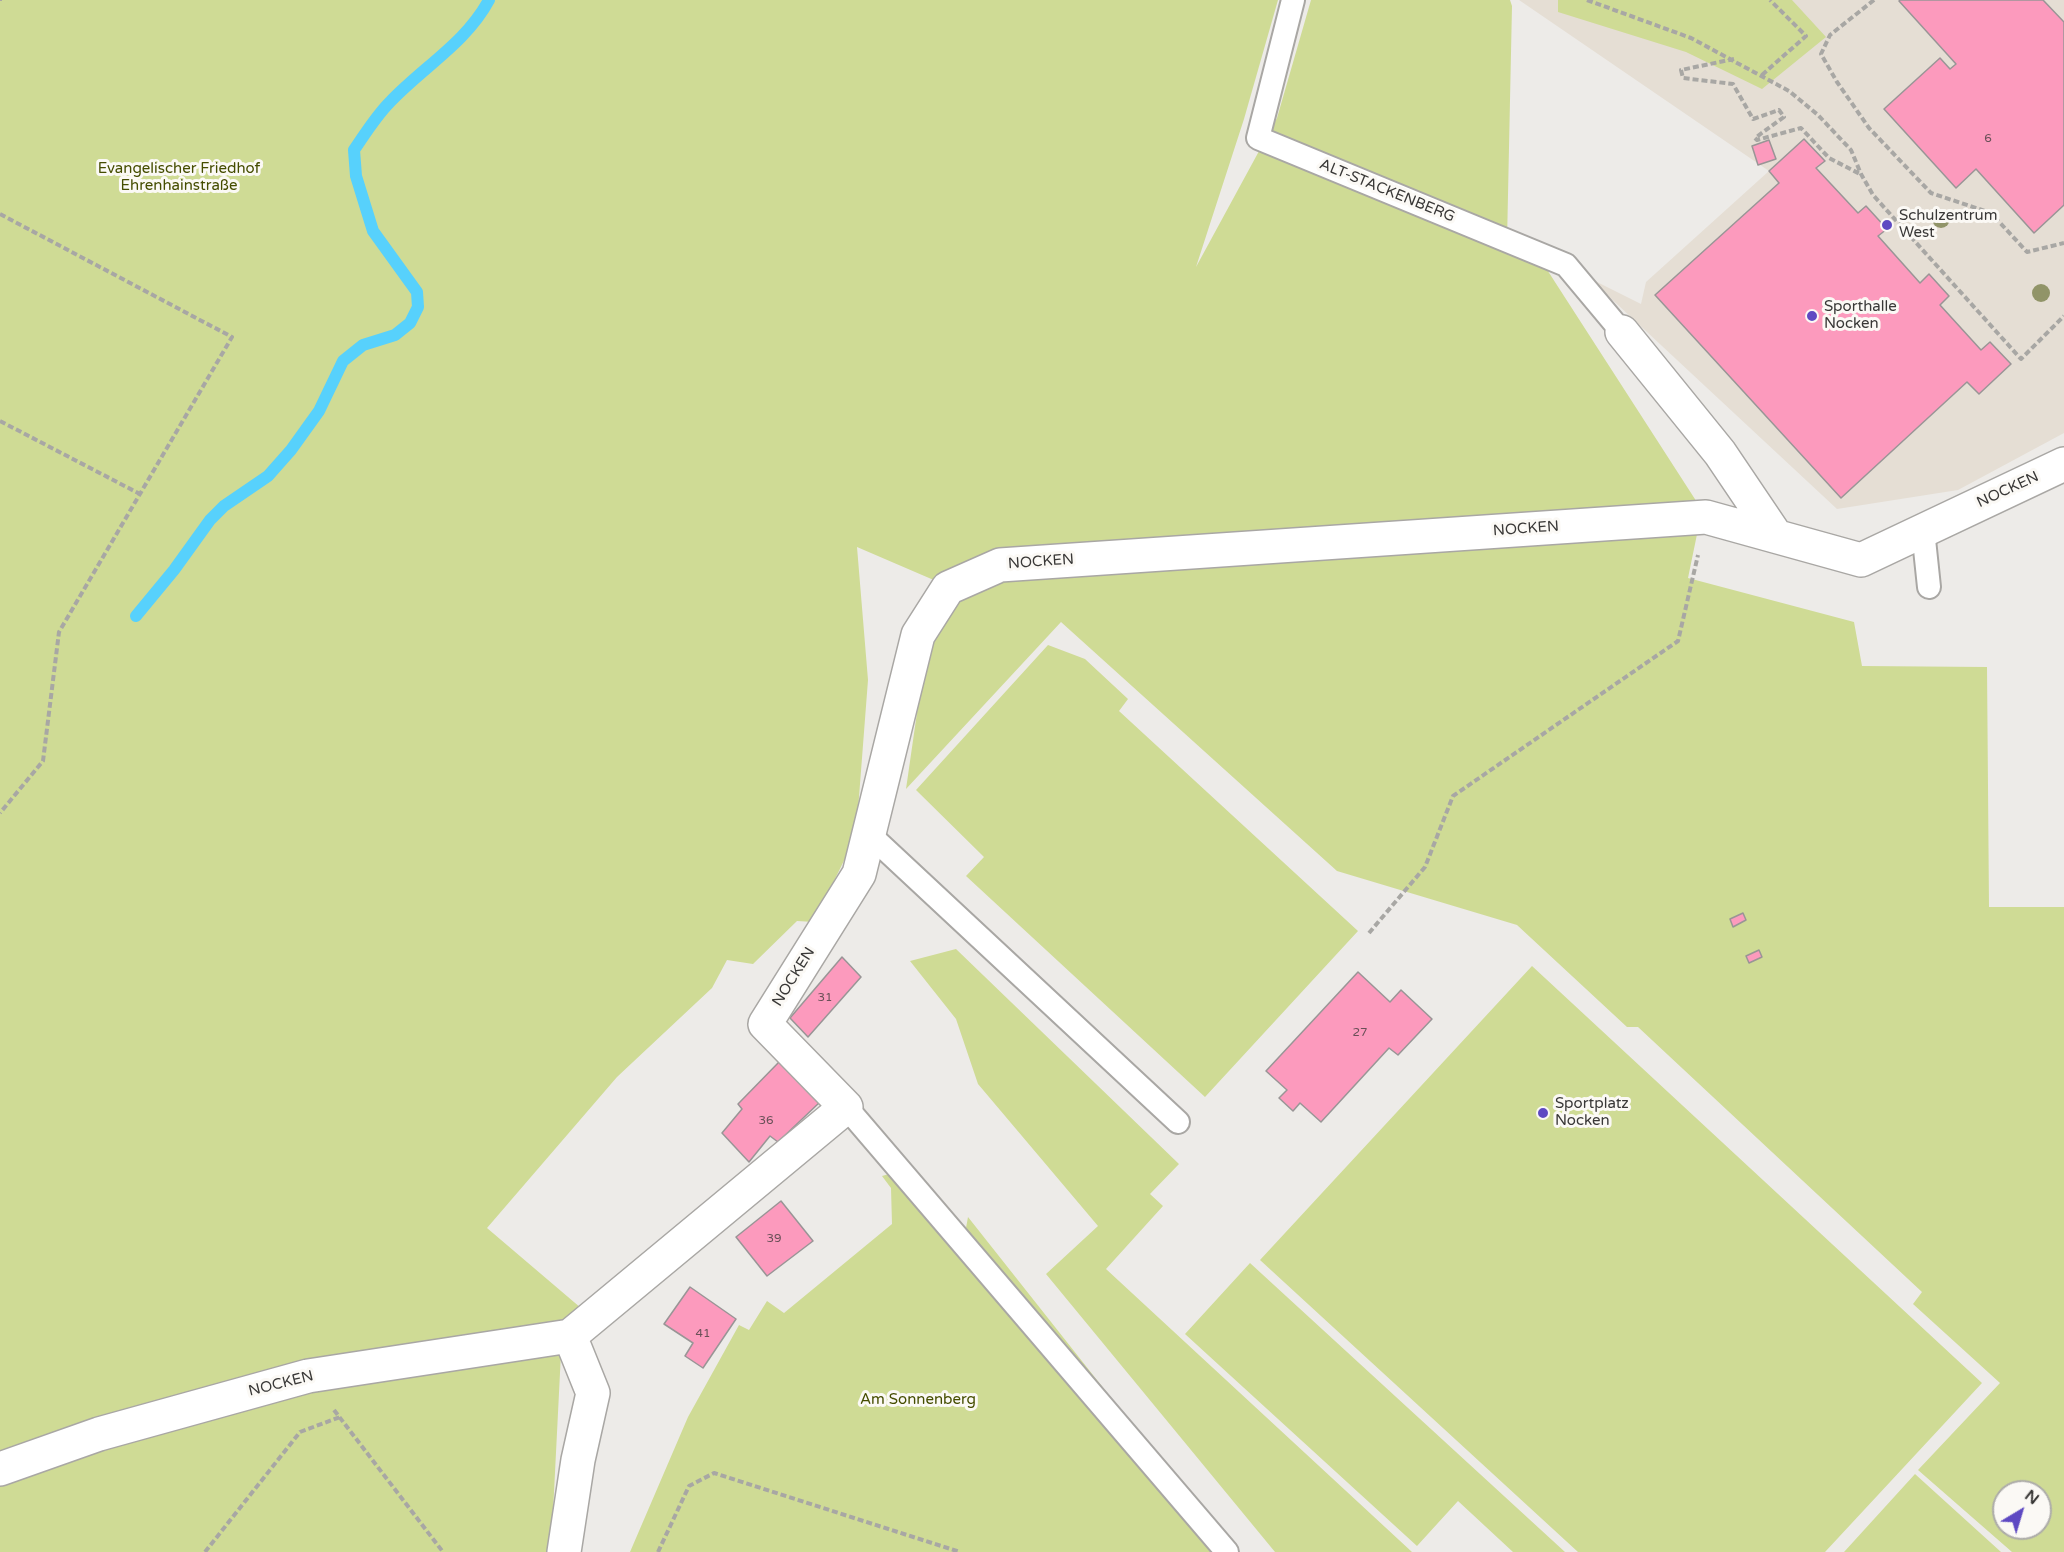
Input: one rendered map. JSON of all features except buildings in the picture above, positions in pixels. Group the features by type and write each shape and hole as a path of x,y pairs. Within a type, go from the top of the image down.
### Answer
{"street":[{"path":"1622,333 1720,453 1776,536"},
{"name":"NOCKEN","path":"846,1107 765,1024 859,874 918,635 948,588 1000,565 1706,517 1860,560 2064,464"},
{"path":"564,1552 578,1460 593,1393 570,1336 846,1107"},
{"name":"NOCKEN","path":"0,1469 99,1434 308,1376 570,1336"}],"lane":[{"name":"ALT-STACKENBERG","path":"1293,0 1258,138 1566,265 1622,333"},
{"path":"1923,530 1929,587"},
{"path":"870,835 1178,1122"},
{"path":"846,1107 1227,1552"}],"path":[{"path":"1587,0 1691,38 1734,59 1789,91 1818,115 1851,150 1873,195 2021,359 2064,316"},
{"path":"1762,75 1806,36 1770,0"},
{"path":"1874,0 1830,35 1821,54 1837,82 1869,128 1931,193 1991,213 2027,252 2064,243"},
{"path":"1734,59 1682,70 1683,78 1733,84 1752,119 1779,110 1784,117 1755,138 1757,140 1801,128 1828,158 1861,174"},
{"path":"0,214 232,337 59,632 43,761 0,813"},
{"path":"0,421 140,494"},
{"path":"1369,933 1425,867 1453,796 1678,641 1706,517"},
{"path":"308,1376 443,1552"},
{"path":"206,1552 300,1432 340,1417"},
{"path":"658,1552 689,1486 714,1473 960,1552"}],"shaded area":[{"name":"Schulzentrum West","path":"1519,0 2064,0 2064,433 1958,490 1837,509 1589,278 1641,304 1646,282 1769,171"}],"green space":[{"name":"Evangelischer Friedhof Ehrenhainstraße","path":"0,0 1278,0 1244,119 1196,267 1277,118 1311,0 1510,0 1512,6 1507,242 1544,265 1702,510 1688,578 1854,622 1862,666 1987,667 1989,907 2064,907 2064,1552 2012,1552 1998,1540 2052,1540 2052,1480 1992,1480 1992,1535 1918,1470 2000,1383 1913,1304 1922,1292 1638,1027 1627,1027 1517,925 1337,871 1061,622 906,789 936,581 857,547 868,680 856,836 814,922 797,921 753,964 727,960 712,988 617,1077 487,1228 588,1314 125,1414 0,1457"},
{"path":"1558,0 1792,0 1826,37 1762,89 1686,52 1558,12"},
{"path":"1048,645 1085,659 1128,699 1119,711 1358,931 1205,1097 966,876 984,857 916,790"},
{"path":"956,949 1179,1164 1150,1194 1163,1206 1106,1269 1412,1552 1275,1552 1046,1274 1098,1226 978,1084 956,1019 910,961"},
{"name":"Sportplatz Nocken","path":"1532,966 1982,1383 1825,1552 1578,1552 1260,1260"},
{"name":"Am Sonnenberg","path":"911,1165 966,1228 968,1217 1233,1552 630,1552 688,1417 739,1325 749,1330 767,1301 784,1313 892,1224 891,1188 882,1176"},
{"path":"1250,1263 1565,1552 1513,1552 1458,1501 1417,1546 1185,1334"},
{"path":"561,1353 551,1552 0,1552 0,1480 313,1382"},
{"path":"1915,1474 2001,1552 1844,1552"}],"waterway":[{"path":"136,616 174,570 210,520 224,506 268,476 291,450 319,411 343,361 363,345 395,335 410,323 418,307 417,292 373,231 356,176 354,150 385,107 456,42 489,0"}],"place":[{"name":"Schulzentrum West","path":"1887,225"},
{"name":"Sporthalle Nocken","path":"1812,316"},
{"name":"Sportplatz Nocken","path":"1543,1113"}]}
